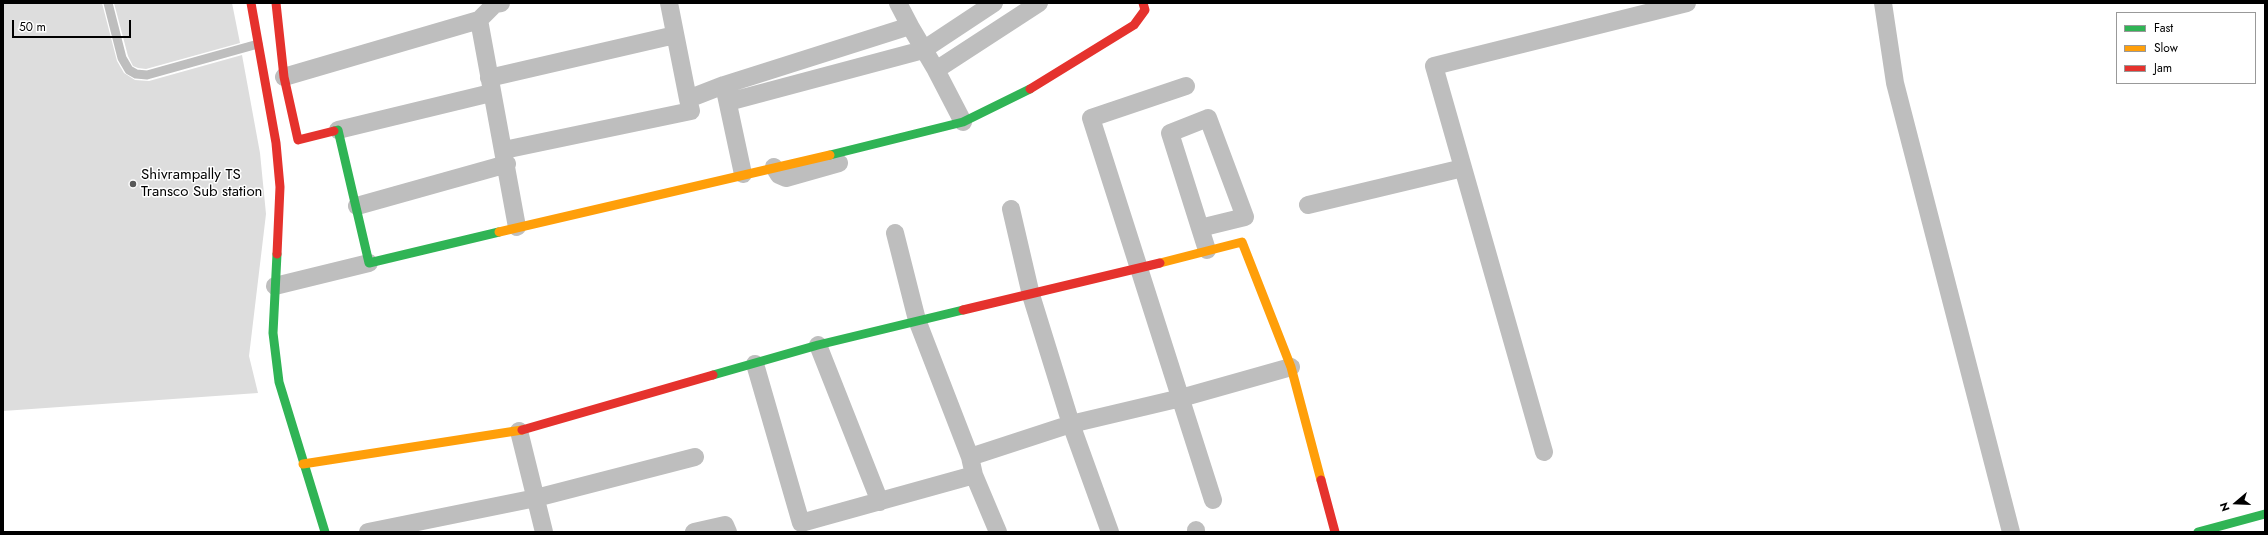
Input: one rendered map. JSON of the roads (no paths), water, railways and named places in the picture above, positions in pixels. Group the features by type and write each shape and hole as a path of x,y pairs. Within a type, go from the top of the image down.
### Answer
{"street":[{"path":"284,77 479,20 495,4 501,3"},
{"path":"898,3 923,50 936,70 963,122"},
{"path":"688,99 726,94 923,50 994,3"},
{"path":"936,70 1039,3"},
{"path":"275,286 517,227 963,122 1032,88 1134,25 1145,10 1143,3"},
{"path":"1544,452 1434,66 1687,3"},
{"path":"1883,3 1894,83 2011,532"},
{"path":"254,4 255,25 276,143 279,174 273,333 279,382 325,532"},
{"path":"356,206 505,157 691,111 675,35 674,4"},
{"path":"255,25 277,12 284,77 298,140 675,35"},
{"path":"479,20 517,227"},
{"path":"726,94 910,26"},
{"path":"1186,86 1091,118 1213,500"},
{"path":"726,94 743,174"},
{"path":"1200,228 1245,217 1208,118 1170,133 1200,228 1207,250"},
{"path":"338,130 369,263"},
{"path":"774,167 779,175 786,178 840,163"},
{"path":"1308,205 1463,168"},
{"path":"1011,209 1031,295 1071,424 1110,532"},
{"path":"895,233 917,320 970,457 974,475 998,532"},
{"path":"303,464 519,431 818,345 917,320 1031,295 1139,266 1242,242 1291,368 1335,532"},
{"path":"818,345 880,502"},
{"path":"755,364 803,528 880,502 974,475"},
{"path":"970,457 1071,424 1181,398 1291,368"},
{"path":"519,431 544,532"},
{"path":"368,532 536,498 694,457"},
{"path":"2198,532 2265,514"},
{"path":"694,532 725,525 728,532"}],"lane":[{"path":"108,3 122,58 129,70 136,74 147,75 258,44"}],"place":[{"name":"Shivrampally TS Transco Sub station","path":"133,184"}]}
